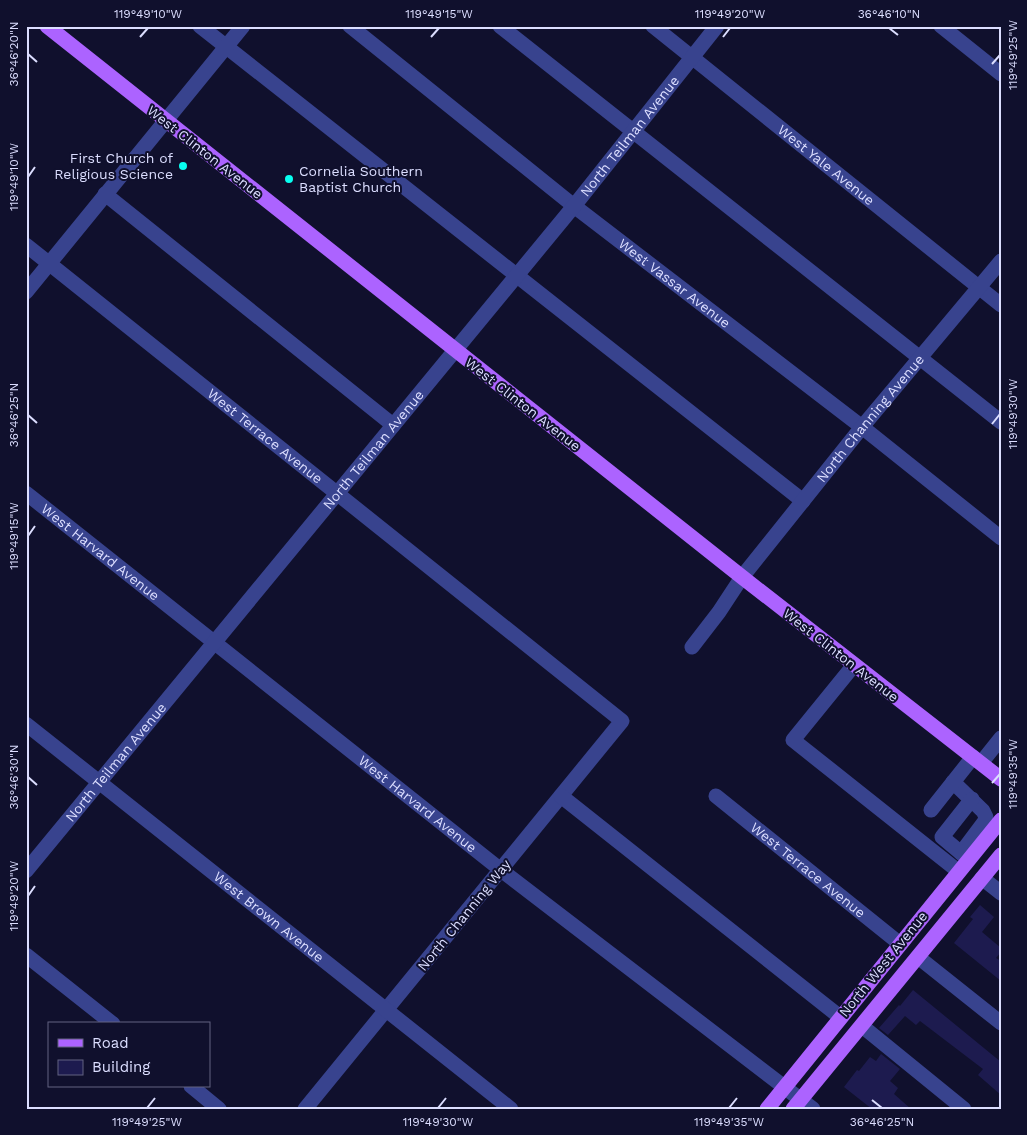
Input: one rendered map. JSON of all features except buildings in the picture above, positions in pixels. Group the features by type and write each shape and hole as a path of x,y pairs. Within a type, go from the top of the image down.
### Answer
{"main road":[{"name":"West Clinton Avenue","path":"51,28 742,577 1001,779"},
{"name":"North West Avenue","path":"767,1109 962,861 1001,820"},
{"name":"North West Avenue","path":"797,1104 1001,855"}],"street":[{"path":"200,26 464,236 803,501"},
{"path":"26,292 243,26"},
{"name":"West Vassar Avenue","path":"350,26 574,206 862,427 1001,538"},
{"path":"500,26 1001,422"},
{"name":"West Yale Avenue","path":"653,26 1001,305"},
{"name":"North Teilman Avenue","path":"26,871 574,206 717,26"},
{"path":"941,26 1001,74"},
{"path":"105,194 392,425"},
{"name":"West Terrace Avenue","path":"26,245 622,721"},
{"name":"North Channing Avenue","path":"692,647 719,612 742,577 862,427 1001,261"},
{"name":"West Harvard Avenue","path":"26,492 501,870 785,1087 797,1104 813,1109"},
{"path":"854,664 793,740 962,861"},
{"name":"North Channing Way","path":"305,1109 622,721"},
{"name":"West Brown Avenue","path":"26,724 511,1109"},
{"path":"931,810 953,782 1001,738"},
{"path":"953,782 972,799 986,816 962,861"},
{"path":"561,796 840,1017"},
{"name":"West Terrace Avenue","path":"716,796 899,943"},
{"path":"962,861 942,837 972,799"},
{"path":"982,878 1001,893"},
{"path":"26,955 110,1022"},
{"path":"918,957 1001,1024"},
{"path":"862,1026 964,1109"},
{"path":"193,1088 219,1109"}],"place":[{"name":"First Church of Religious Science","path":"183,166"},
{"name":"Cornelia Southern Baptist Church","path":"289,179"}]}
